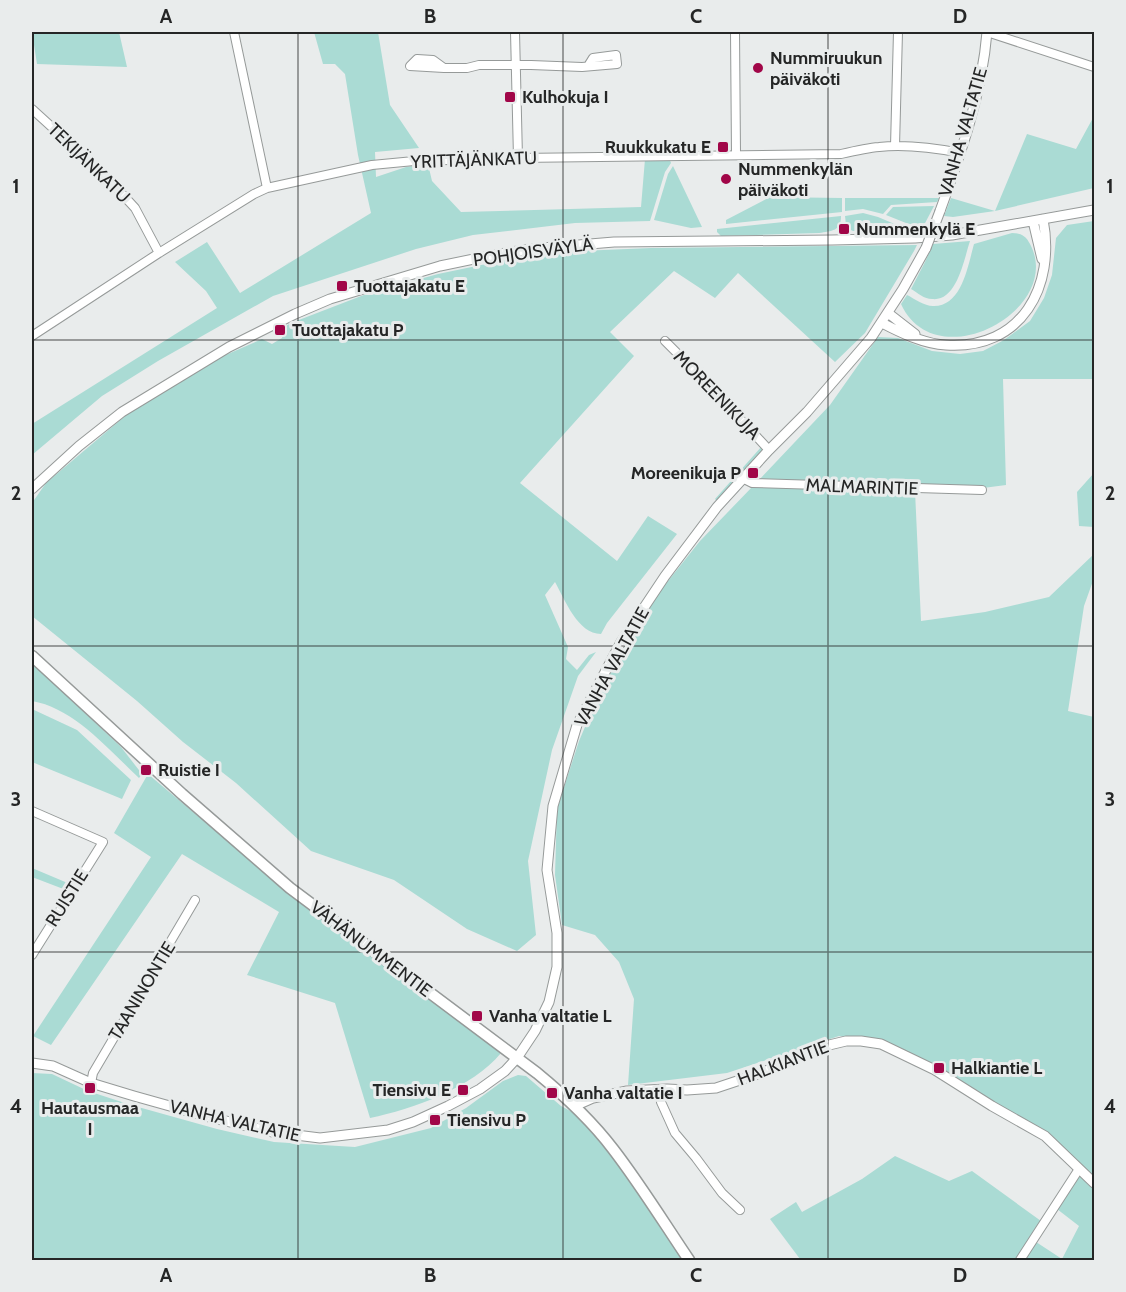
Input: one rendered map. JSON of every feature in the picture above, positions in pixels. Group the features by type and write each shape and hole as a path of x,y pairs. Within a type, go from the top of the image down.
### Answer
{"main road":[{"name":"VÄHÄNUMMENTIE","path":"32,656 182,794 290,888 518,1058 575,1106 613,1148 689,1260"}],"street":[{"path":"234,32 267,188"},
{"path":"515,32 518,158"},
{"path":"735,32 736,154"},
{"path":"895,146 898,32"},
{"path":"987,32 1095,67"},
{"name":"VANHA VALTATIE","path":"32,1063 53,1066 91,1083 170,1106 272,1132 320,1138 388,1130 414,1122 480,1089 505,1071 518,1058 549,1002 557,967 556,933 547,870 553,806 577,725 621,642 665,576 742,478 807,412 856,357 882,323 903,289 926,248 961,153 980,84 987,32"},
{"path":"444,68 467,68 479,65 588,66"},
{"name":"TEKIJÄNKATU","path":"32,109 111,182 135,208 159,253"},
{"name":"YRITTÄJÄNKATU","path":"32,336 254,194 267,188 378,164 518,158 841,154 895,146 961,153"},
{"name":"POHJOISVÄYLÄ","path":"32,489 79,446 122,412 229,347 330,299 440,266 488,256 565,245 614,242 915,238 975,232 1095,210"},
{"path":"882,323 930,343 945,345 972,344 999,335 1020,320 1036,297 1046,247 1044,219"},
{"path":"1033,221 1042,260 1042,276"},
{"path":"888,313 930,343"},
{"name":"MOREENIKUJA","path":"665,341 707,382 769,450"},
{"name":"MALMARINTIE","path":"742,478 752,483 982,490"},
{"name":"RUISTIE","path":"32,811 104,842 32,955"},
{"name":"TAANINONTIE","path":"91,1083 93,1072 195,900"},
{"name":"HALKIANTIE","path":"575,1106 586,1100 627,1091 716,1088 762,1073 825,1046 846,1041 861,1041 881,1044 935,1070 1045,1136 1095,1183"},
{"path":"658,1089 661,1102 675,1132 722,1193 740,1210"},
{"path":"1020,1260 1079,1169"}],"green space":[{"path":"32,32 119,32 127,67 37,64"},
{"path":"314,32 378,32 390,105 419,148 375,152 376,177 406,167 428,164 432,181 461,212 641,207 645,159 669,158 671,163 665,172 650,221 575,223 473,235 416,249 273,296 158,361 102,396 32,455 32,424 217,308 206,291 175,262 207,242 240,293 371,213 358,155 345,74 335,64 323,64"},
{"path":"1094,116 1094,188 995,211 1027,134 1076,149"},
{"path":"673,166 702,227 691,228 654,220 668,174"},
{"path":"770,197 842,198 842,212 726,224 726,220"},
{"path":"845,198 939,198 937,202 891,205 883,214 863,209 845,211"},
{"path":"951,198 995,211 953,217 944,216"},
{"path":"934,206 923,227 886,215 893,207"},
{"path":"863,213 904,228 903,231 853,231 846,225 845,216"},
{"path":"841,216 839,225 832,231 819,233 721,236 717,232 717,229"},
{"path":"1094,221 1094,379 1003,379 1006,485 983,488 759,480 830,405 878,337 898,338 932,351 960,354 983,351 1004,340 1030,321 1044,298 1052,275 1056,238 1067,225"},
{"path":"1012,233 1023,236 1028,241 1036,268 1030,291 1014,312 992,327 966,336 941,336 918,326 901,304 907,295 926,305 933,306 951,300 962,283 974,244"},
{"path":"970,241 958,278 948,294 941,298 929,299 911,289 933,244"},
{"path":"917,245 865,333 835,362 738,273 715,298 674,271 610,332 634,356 520,483 617,561 648,516 677,534 607,623 601,634 593,633 579,622 555,582 545,595 568,647 566,659 577,670 589,655 596,652 578,676 552,750 528,861 536,935 517,951 467,929 394,880 311,851 236,783 183,742 137,701 32,616 32,503 46,483 125,416 205,364 262,339 272,344 282,338 284,327 291,323 369,293 438,274 510,259 580,251 651,248"},
{"path":"762,446 762,452 717,501 715,499"},
{"path":"1094,473 1094,527 1079,526 1077,492"},
{"path":"754,485 915,491 921,621 985,612 1049,597 1094,554 1094,578 1084,606 1068,711 1094,717 1094,1177 1052,1139 937,1065 881,1041 839,1036 727,1073 628,1085 634,999 619,962 595,935 562,925 555,875 557,809 579,741 611,666 660,591 700,541"},
{"path":"32,663 121,747 142,774 139,778 103,743 76,721 47,705 32,701"},
{"path":"32,709 77,730 131,780 122,799 32,762"},
{"path":"148,774 309,910 501,1053 474,1077 458,1087 423,1103 370,1118 335,1003 247,975 279,912 182,854 51,1045 33,1036 151,857 114,833"},
{"path":"32,868 70,884 66,890 32,877"},
{"path":"32,1073 52,1074 88,1091 217,1129 274,1142 355,1147 431,1128 466,1108 503,1081 518,1075 526,1076 561,1106 574,1113 611,1153 684,1260 32,1260"},
{"path":"895,1156 949,1181 972,1171 1041,1221 1030,1238 1062,1259 1079,1226 1057,1209 1079,1175 1094,1188 1094,1260 799,1260 770,1219 796,1202 802,1212 862,1179"}],"place":[{"name":"Nummiruukun päiväkoti","path":"758,68"},
{"name":"Kulhokuja I","path":"510,97"},
{"name":"Ruukkukatu E","path":"723,147"},
{"name":"Nummenkylän päiväkoti","path":"726,179"},
{"name":"Nummenkylä E","path":"844,229"},
{"name":"Tuottajakatu E","path":"342,286"},
{"name":"Tuottajakatu P","path":"280,330"},
{"name":"Moreenikuja P","path":"753,473"},
{"name":"Ruistie I","path":"146,770"},
{"name":"Vanha valtatie L","path":"477,1016"},
{"name":"Halkiantie L","path":"939,1068"},
{"name":"Hautausmaa I","path":"90,1088"},
{"name":"Tiensivu E","path":"463,1090"},
{"name":"Vanha valtatie I","path":"552,1093"},
{"name":"Tiensivu P","path":"435,1120"}]}
